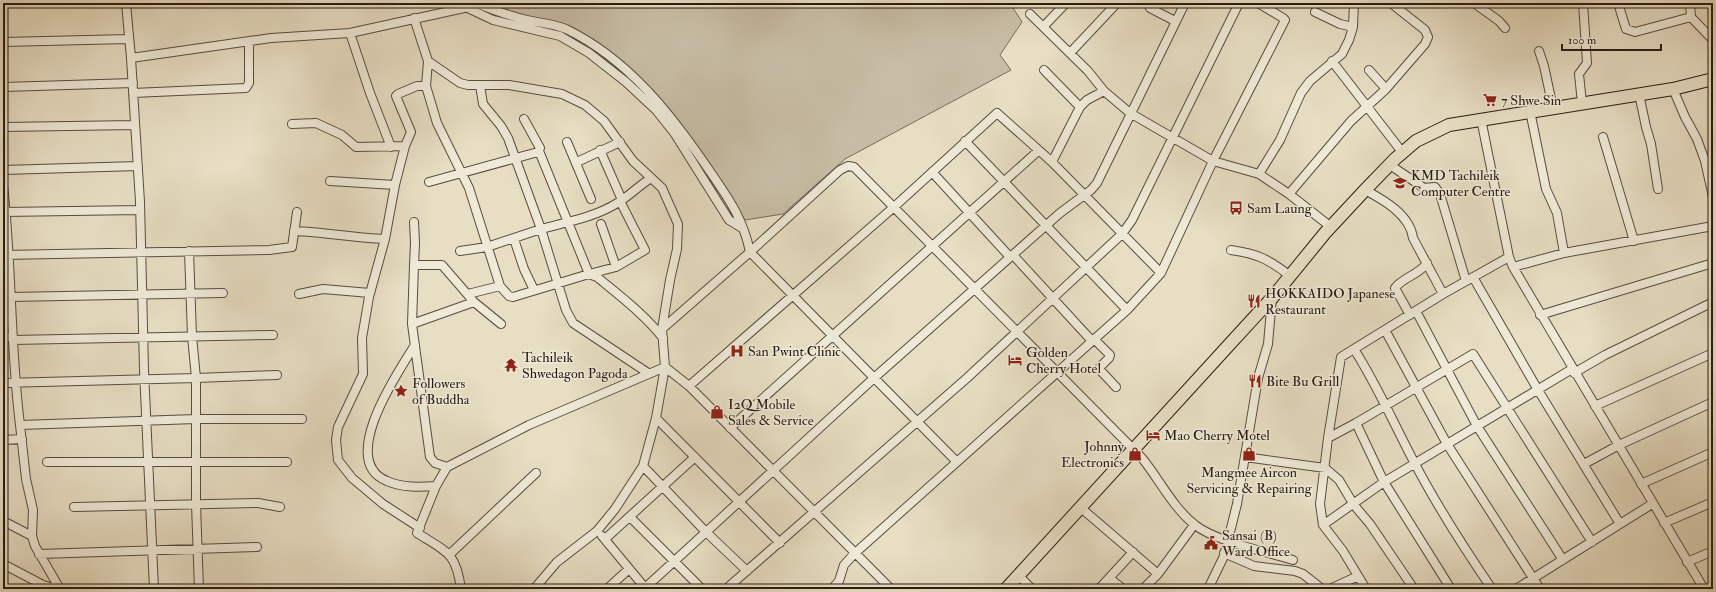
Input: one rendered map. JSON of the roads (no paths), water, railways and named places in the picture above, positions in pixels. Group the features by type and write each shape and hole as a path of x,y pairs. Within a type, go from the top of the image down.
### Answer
{"main road":[{"path":"1006,589 1272,298 1331,227 1402,152 1429,133 1449,125 1673,89 1713,79"}],"street":[{"path":"126,3 138,166 144,379 154,589"},
{"path":"476,3 500,13 564,28 593,44 632,75 662,104 684,133 738,214 742,228 746,234 750,252 956,461"},
{"path":"1044,26 1066,3"},
{"path":"1070,53 1117,3"},
{"path":"1148,3 1150,8 1176,21"},
{"path":"597,531 645,589 705,531 874,378 1011,256 1083,195 1091,190 1097,183 1185,3"},
{"path":"726,589 780,543 1016,332 1122,234 1132,220 1239,3"},
{"path":"832,589 839,581 844,565 854,554 956,461 1127,310 1156,281 1213,161 1285,20 1258,3"},
{"path":"1259,174 1280,140 1301,92 1310,81 1342,54 1349,40 1352,27 1354,3"},
{"path":"1288,194 1351,121 1386,89 1413,60 1425,44 1428,37 1425,30 1391,3"},
{"path":"1474,3 1499,21 1505,28"},
{"path":"1582,103 1579,74 1587,63 1583,3"},
{"path":"1618,3 1626,29 1629,31 1635,32 1691,17"},
{"path":"1690,3 1691,17 1713,40"},
{"path":"131,58 249,42 350,33 463,5 492,20 560,36 588,53 626,82 656,110 675,134 729,220 742,228"},
{"path":"1315,12 1340,24 1352,27"},
{"path":"1030,14 1044,26 1094,77 1104,91 1130,113 1213,161 1259,174 1331,227"},
{"path":"414,18 428,61 426,86 437,123 469,188 500,286 511,297 616,267 645,250 621,201 600,150"},
{"path":"350,33 370,93 391,147"},
{"path":"3,42 128,39"},
{"path":"133,93 246,88 249,83 249,42"},
{"path":"1539,51 1544,66 1553,108"},
{"path":"428,61 460,83 509,85 562,94 585,105 604,121 634,161 662,188 678,224 677,249 668,288 662,328 665,367 656,418 643,466 615,509 597,531 557,562 534,589"},
{"path":"1332,61 1402,152"},
{"path":"1044,70 1080,107"},
{"path":"1369,70 1386,89"},
{"path":"3,87 133,83"},
{"path":"480,85 483,104 501,126 516,158 541,229 566,310 573,323 648,373"},
{"path":"420,528 383,504 357,483 338,460 336,440 338,427 363,374 362,338 370,293 385,239 395,185 405,146 411,132 397,101 397,95 417,86 426,86"},
{"path":"1673,89 1685,117 1697,138 1705,161 1713,197"},
{"path":"1052,162 1080,107 1087,100 1104,91"},
{"path":"1639,94 1651,144 1658,189"},
{"path":"1530,111 1546,189 1557,213 1564,253"},
{"path":"689,386 894,207 997,113 1052,162 1161,273"},
{"path":"524,119 540,148 539,151 589,274 596,277 634,307 648,320 663,338"},
{"path":"1481,119 1509,257 1513,267 1573,371 1704,589"},
{"path":"292,124 316,124 342,135 356,147 405,146"},
{"path":"3,128 135,125"},
{"path":"1603,137 1634,241"},
{"path":"965,141 1127,310"},
{"path":"567,142 592,199"},
{"path":"577,162 620,142"},
{"path":"429,182 539,151"},
{"path":"730,428 1038,151"},
{"path":"1390,164 1424,188 1435,187 1440,194 1470,279 1620,524"},
{"path":"3,170 138,166"},
{"path":"662,328 750,252 840,170 848,166 854,167 1152,470 1173,502 1194,525 1228,540 1293,560"},
{"path":"932,172 969,213 1093,340 1110,355 1100,367 1100,370 1116,387"},
{"path":"460,251 487,247 541,229 579,220 621,201 651,178"},
{"path":"330,181 395,185"},
{"path":"3,185 6,255 15,383 26,479 33,510 32,536 59,589"},
{"path":"1365,190 1392,206 1412,229 1413,238 1443,294"},
{"path":"4,212 140,210"},
{"path":"6,255 268,250 292,247 297,212"},
{"path":"414,222 415,243 412,324 430,457 436,463 447,467"},
{"path":"601,224 616,267"},
{"path":"1513,267 1564,253 1713,226"},
{"path":"294,230 323,232 354,238 385,239"},
{"path":"514,239 524,269 534,290"},
{"path":"1231,250 1254,254 1272,263 1290,276"},
{"path":"189,251 192,336 196,378 196,504 199,589"},
{"path":"1366,589 1344,551 1323,525 1320,504 1328,438 1341,357 1443,294 1509,257"},
{"path":"1427,263 1422,269 1398,284 1395,288 1413,312 1477,426 1563,560"},
{"path":"1540,315 1713,263"},
{"path":"414,265 442,265 474,302 501,324"},
{"path":"468,294 500,286"},
{"path":"299,294 323,289 370,293"},
{"path":"10,297 223,293"},
{"path":"1208,589 1224,553 1237,504 1258,378 1268,344 1272,298"},
{"path":"412,324 474,302"},
{"path":"1323,525 1354,505 1384,482 1538,390 1573,371 1713,302"},
{"path":"1385,330 1447,444 1540,589"},
{"path":"3,337 13,339 273,335"},
{"path":"415,344 386,393 372,423 368,447 369,465 376,474 388,482 410,487 436,486"},
{"path":"1354,349 1415,464 1468,554 1492,589"},
{"path":"1595,406 1713,353"},
{"path":"1328,438 1474,354 1506,409 1592,542"},
{"path":"461,589 458,569 450,554 417,534 436,486 447,467 529,425 665,367"},
{"path":"665,367 689,386 813,513 890,589"},
{"path":"3,383 277,376"},
{"path":"1584,464 1618,445 1713,402"},
{"path":"656,418 780,543"},
{"path":"20,425 146,422 196,419 302,419"},
{"path":"1356,423 1384,482 1451,589"},
{"path":"3,440 22,439"},
{"path":"1641,484 1713,452"},
{"path":"605,539 663,488 694,457"},
{"path":"1245,457 1325,468 1339,480 1354,505 1370,524 1414,589"},
{"path":"46,462 287,462"},
{"path":"643,466 705,531 747,571"},
{"path":"450,554 536,473"},
{"path":"1664,523 1713,502"},
{"path":"74,507 258,503 280,506"},
{"path":"1516,589 1652,504"},
{"path":"1081,508 1158,574"},
{"path":"630,517 702,589"},
{"path":"3,521 32,536"},
{"path":"1143,589 1158,574 1194,525"},
{"path":"40,554 152,549 257,547"},
{"path":"1687,562 1713,551"},
{"path":"1099,589 1133,552"},
{"path":"1224,553 1254,566 1295,571 1303,574 1322,589"},
{"path":"3,564 43,585 59,589"},
{"path":"607,589 630,569"},
{"path":"1019,576 1032,589"},
{"path":"1330,589 1358,576"},
{"path":"1110,578 1123,589"}],"place":[{"name":"7 Shwe Sin","path":"1490,100"},
{"name":"KMD Tachileik Computer Centre","path":"1400,183"},
{"name":"Sam Laung","path":"1236,208"},
{"name":"HOKKAIDO Japanese Restaurant","path":"1254,301"},
{"name":"San Pwint Clinic","path":"737,351"},
{"name":"Golden Cherry Hotel","path":"1015,360"},
{"name":"Tachileik Shwedagon Pagoda","path":"511,365"},
{"name":"Bite Bu Grill","path":"1255,381"},
{"name":"Followers of Buddha","path":"401,391"},
{"name":"I2Q Mobile Sales & Service","path":"717,412"},
{"name":"Mao Cherry Motel","path":"1153,435"},
{"name":"Johnny Electronics","path":"1135,454"},
{"name":"Mangmee Aircon Servicing & Repairing","path":"1249,454"},
{"name":"Sansai (B) Ward Office","path":"1211,543"}]}
